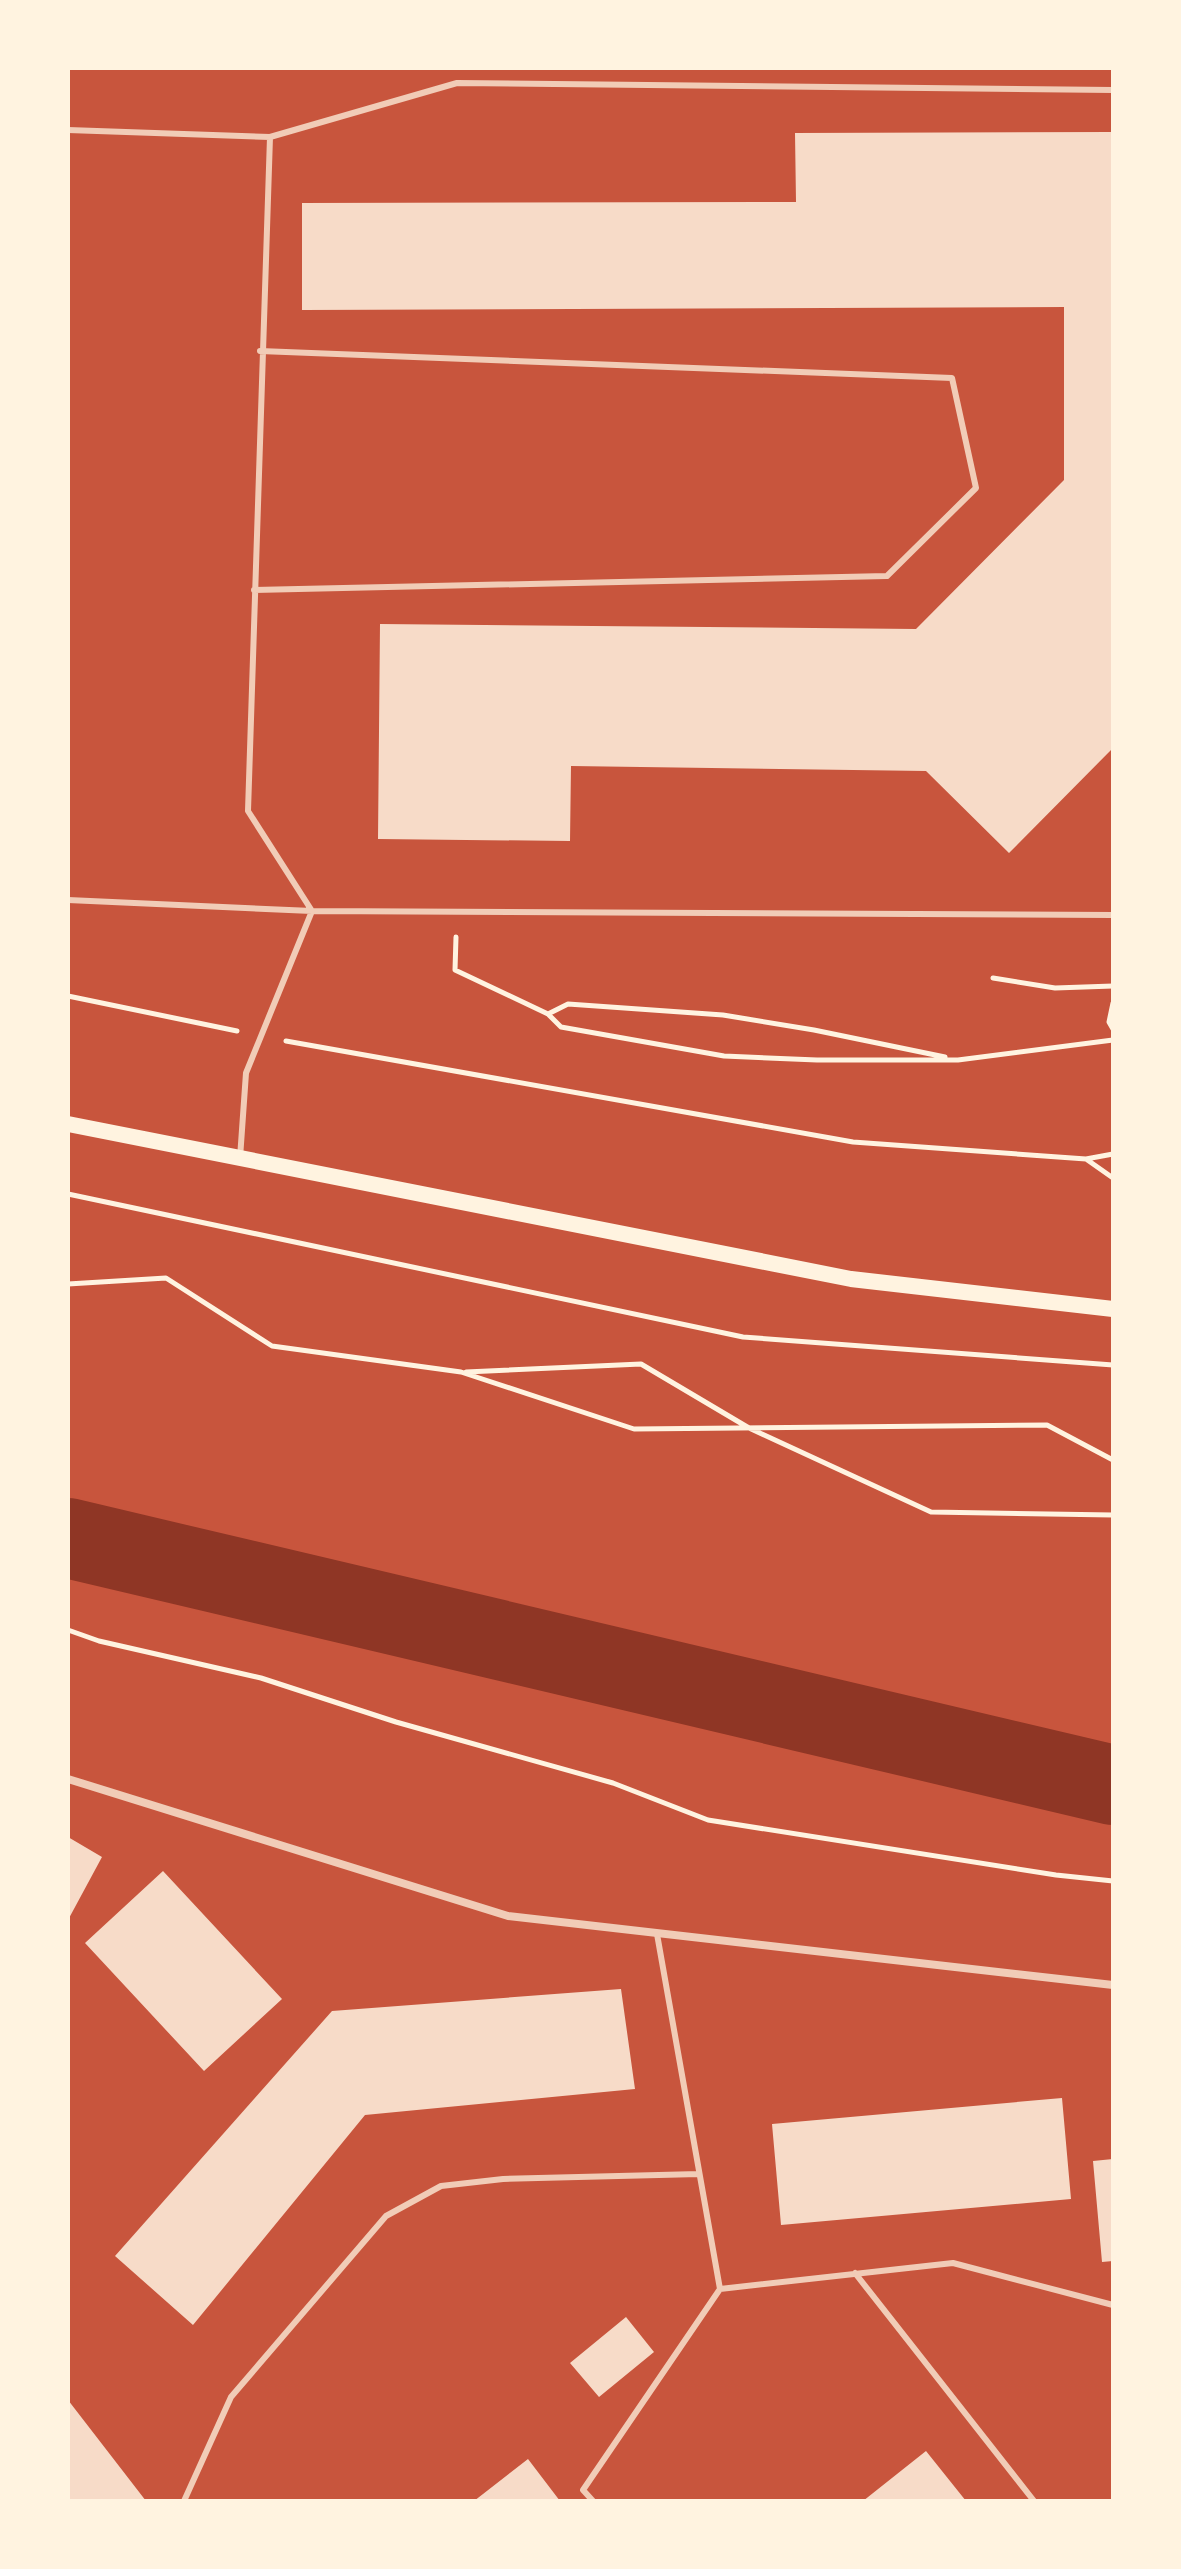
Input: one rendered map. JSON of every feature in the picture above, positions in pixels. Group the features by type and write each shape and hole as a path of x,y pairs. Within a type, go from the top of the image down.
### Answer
{"main road":[{"path":"68,1124 851,1279 1113,1309"}],"street":[{"path":"68,1779 508,1916 1113,1985"}],"lane":[{"path":"68,130 270,137 457,83 1113,90"},
{"path":"270,137 260,351 248,811 312,911"},
{"path":"254,590 887,576 976,488 952,378 260,351"},
{"path":"68,900 312,911 1113,915"},
{"path":"240,1158 246,1073 312,911"},
{"path":"593,2501 583,2490 720,2289 657,1934"},
{"path":"184,2501 231,2397 386,2216 441,2186 503,2179 699,2174"},
{"path":"720,2289 953,2263 1113,2305"},
{"path":"855,2273 1034,2501"}],"path":[{"path":"457,912 455,970 548,1014 561,1027 724,1056 958,1060 1113,1040"},
{"path":"993,978 1055,988 1113,986"},
{"path":"68,996 261,1036 853,1142 1086,1159 1113,1154"},
{"path":"1113,1003 1109,1022 1113,1029"},
{"path":"548,1014 568,1004 723,1015 958,1060"},
{"path":"1086,1159 1113,1178"},
{"path":"68,1194 743,1337 1113,1365"},
{"path":"68,1284 166,1278 272,1346 461,1372 641,1364 749,1428 931,1512 1113,1515"},
{"path":"461,1372 634,1429 1047,1425 1113,1460"},
{"path":"68,1630 99,1641 261,1678 396,1722 613,1783 708,1820 1056,1875 1113,1881"}],"building":[{"path":"1113,132 1113,748 1009,853 926,771 571,766 570,841 378,839 380,624 916,629 1064,480 1064,307 302,310 302,203 796,202 795,133"},
{"path":"68,1837 102,1857 68,1920"},
{"path":"163,1871 282,1999 204,2071 85,1943"},
{"path":"621,1989 635,2089 365,2115 193,2325 115,2256 332,2011"},
{"path":"1062,2098 1071,2199 781,2225 772,2124"},
{"path":"1113,2159 1113,2261 1102,2262 1093,2161"},
{"path":"626,2317 654,2352 599,2397 570,2363"},
{"path":"68,2400 146,2501 68,2501"},
{"path":"926,2451 966,2501 863,2501"},
{"path":"528,2459 560,2501 474,2501"}],"waterway":[{"path":"68,1538 1113,1785"}]}
